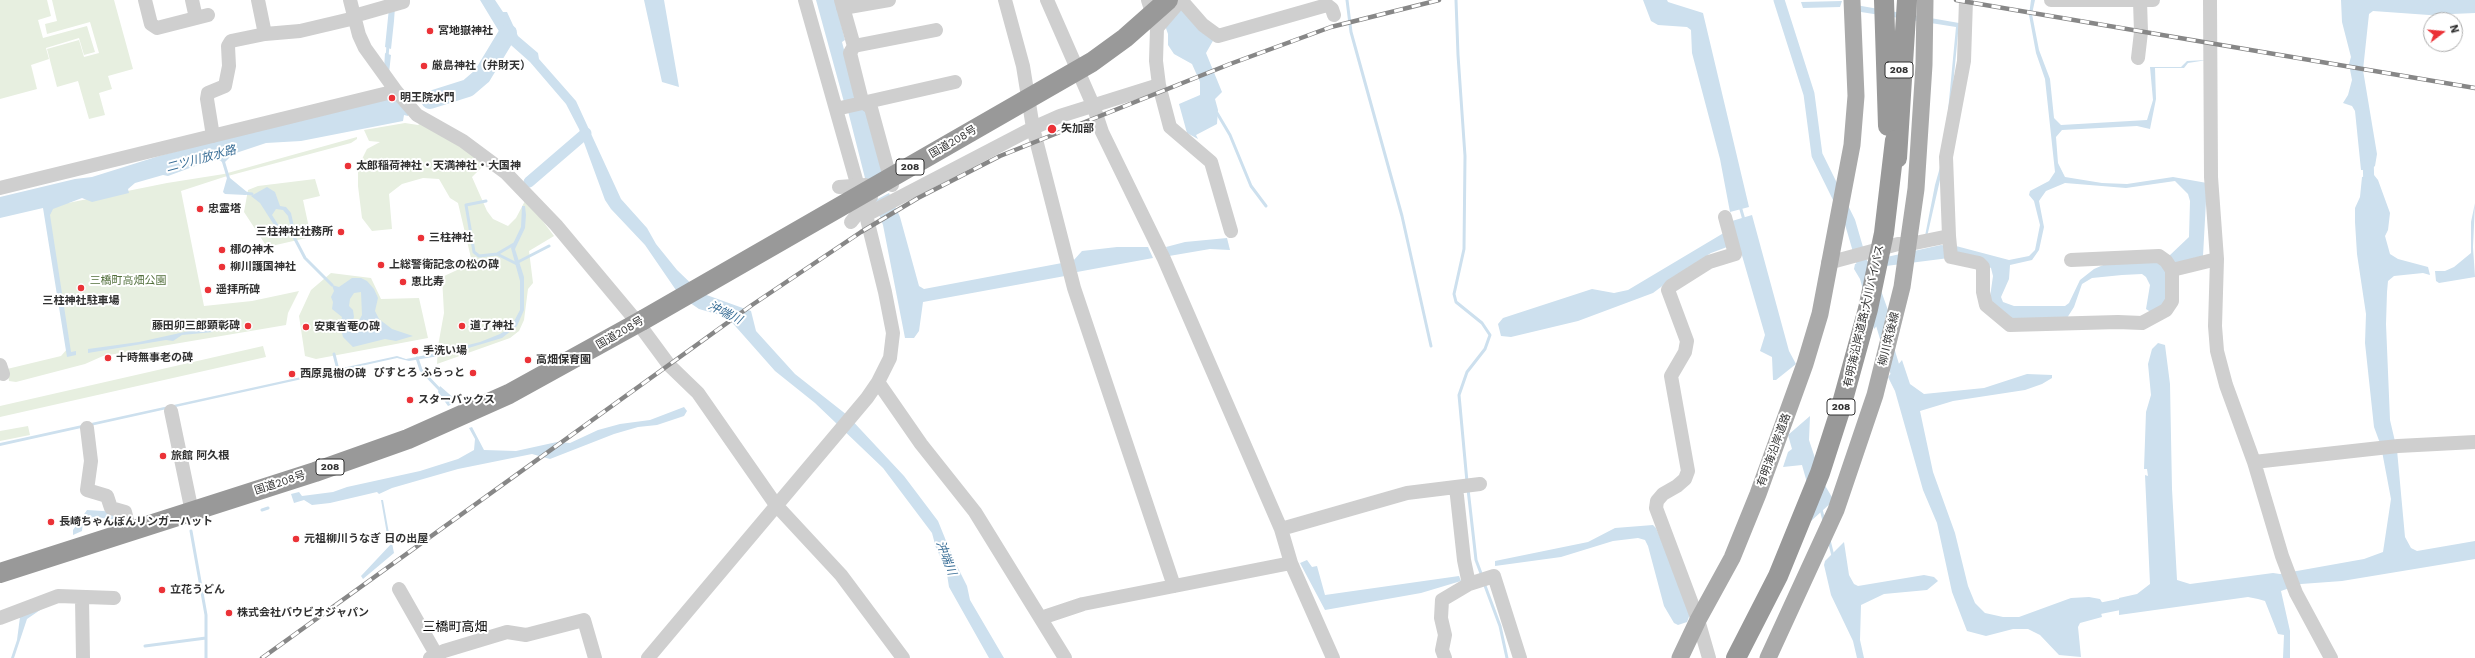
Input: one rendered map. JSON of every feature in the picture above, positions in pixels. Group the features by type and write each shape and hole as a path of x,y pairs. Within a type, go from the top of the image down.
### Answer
{"highway":[{"name":"国道208号","path":"0,574 315,472 408,439 509,394 640,322 1092,62 1140,26 1168,0"},
{"path":"1884,0 1889,140"},
{"name":"有明海沿岸道路;大川バイパス","path":"1731,658 1773,573 1794,524 1834,412 1862,307 1876,238 1889,140 1894,0"},
{"name":"有明海沿岸道路;大川バイパス","path":"1736,658 1778,576 1820,473 1853,367 1884,233 1895,140 1900,0"},
{"path":"1884,233 1897,157 1907,0"}],"main road":[{"name":"有明海沿岸道路","path":"1680,658 1698,620 1732,558 1781,433 1820,314 1834,230 1852,145 1856,96 1852,0"},
{"name":"柳川筑後線","path":"1768,658 1836,510 1875,395 1902,287 1910,244 1916,190 1925,30 1925,0"}],"street":[{"path":"145,0 151,24 157,28 202,16 192,0"},
{"path":"258,0 266,34"},
{"path":"350,0 354,17 365,48 396,91 418,115 464,142 506,172 556,225 640,322 668,365 698,393 779,502 840,575 903,658"},
{"path":"648,658 867,398 878,382 890,358 893,333 870,213 836,109 805,0"},
{"path":"889,0 842,4 854,46 850,53 862,101 871,108 896,199"},
{"path":"1005,0 1022,66 1033,128 1074,288 1174,586"},
{"path":"1047,0 1093,105 1102,132 1164,259 1282,529 1291,563 1333,658"},
{"path":"1148,0 1159,25 1156,61 1159,85 1170,127 1212,162 1231,231"},
{"path":"1159,25 1181,0 1203,25 1218,36 1327,5 1332,10 1334,15"},
{"path":"1966,0 1964,61 1946,156 1949,236 1952,257 1979,263 1983,267 1983,292 1986,305 2010,325 2118,322 2142,323 2166,310 2172,300 2172,270 2166,261 2159,256 2071,260"},
{"path":"2050,0 2146,1 2138,58"},
{"path":"2210,0 2211,176 2217,259 2215,326 2217,351 2226,385 2254,462 2282,556 2296,593 2331,658"},
{"path":"213,136 207,99 208,93 225,86 229,66 228,46 231,41 266,34 291,33 354,17 394,4"},
{"path":"854,46 936,30"},
{"path":"836,109 862,101 955,82"},
{"path":"870,213 1033,128 1093,105 1159,85"},
{"path":"0,188 396,91"},
{"path":"839,187 866,185 870,190 871,197 851,222"},
{"path":"1709,658 1698,620 1656,508 1657,501 1663,494 1677,486 1685,479 1688,471 1671,376 1685,352 1688,341 1668,290 1671,286 1709,262 1735,254 1725,218"},
{"path":"1828,263 1898,244 1910,244 1949,236"},
{"path":"2172,270 2217,259"},
{"path":"878,382 921,444 975,512 1065,658"},
{"path":"171,411 192,512"},
{"path":"87,428 91,461 87,490 106,496 111,508 125,512 130,532"},
{"path":"2254,462 2398,446 2475,442"},
{"path":"1282,529 1407,493 1468,486 1464,560 1478,581"},
{"path":"1041,618 1083,604 1291,563"},
{"path":"1445,658 1442,650 1445,635 1441,618 1442,600 1478,581 1494,576 1520,658"},
{"path":"399,589 433,656 507,632 526,636 584,620 595,658"},
{"path":"0,618 58,596 82,599 114,598"},
{"path":"82,599 82,658"}],"green space":[{"path":"0,0 47,0 51,16 38,20 43,38 87,26 95,52 84,55 79,38 46,48 49,59 31,65 37,89 0,99"},
{"path":"52,0 114,0 133,69 108,76 112,89 99,93 105,115 89,119 78,81 57,87 47,49 79,40 84,57 99,53 90,22 47,34 45,24 57,21"},
{"path":"422,122 486,163 472,177 487,211 493,219 508,226 516,218 526,199 554,236 529,251 533,283 528,289 524,320 519,331 510,338 437,364 438,346 444,313 442,277 468,265 471,258 458,203 450,198 439,179 423,178 402,184 389,194 392,229 372,231 362,218 358,186 358,171 367,149 380,142 369,141 364,130 405,123 418,125"},
{"name":"三橋町高畑公園","path":"357,137 357,139 351,143 224,177 181,191 204,306 252,301 299,291 288,313 286,325 103,356 85,364 16,382 9,381 7,369 61,356 68,348 48,207 167,183 224,174"},
{"path":"315,179 320,196 303,200 311,237 267,247 244,212 248,190 258,186"},
{"path":"331,273 371,278 381,299 419,298 428,338 316,359 305,356 299,316 311,290"},
{"path":"263,346 266,357 0,417 0,406"},
{"path":"28,426 30,435 0,441 0,431"}],"water":[{"name":"沖端川","path":"480,0 495,0 503,12 507,12 518,36 538,53 539,59 576,101 621,199 647,228 656,244 677,270 701,293 751,311 756,331 795,374 847,415 904,476 938,521 953,558 967,586 970,600 1004,658 989,658 949,587 946,568 936,548 932,533 883,468 815,403 775,371 729,319 699,309 680,296 645,245 611,209 605,200 579,129 566,104 530,62 503,38"},
{"path":"644,0 664,0 679,87 662,82"},
{"path":"816,0 835,0 845,40 842,42 856,95 853,99 844,102"},
{"path":"1156,0 1183,0 1214,39 1206,53 1222,92 1215,99 1218,110 1217,124 1196,135 1198,139 1187,133 1179,104 1200,95 1200,82 1192,64 1174,54 1168,45 1168,34"},
{"path":"1643,0 1667,0 1668,2 1703,13 1749,207 1730,212 1720,159 1692,53 1691,30 1687,27 1658,25 1651,21"},
{"path":"2031,0 2035,0 2032,14 2039,50 2050,79 2054,118 2061,125 2147,120 2153,100 2150,67 2181,67 2187,61 2207,60 2188,63 2184,68 2155,68 2156,99 2150,129 2137,126 2062,130 2056,137 2058,163 2065,177 2102,183 2127,184 2173,177 2207,183 2203,256 2179,263 2173,262 2169,256 2189,237 2190,201 2188,194 2175,181 2126,188 2065,183 2046,191 2039,201 2044,227 2039,250 2032,260 2010,265 2009,279 2001,297 2003,302 2014,306 2065,306 2069,303 2080,280 2094,269 2110,262 2158,262 2165,267 2167,299 2162,308 2152,313 2146,309 2150,285 2146,277 2142,274 2092,278 2082,284 2074,307 2067,318 2008,318 1995,307 1990,297 1993,276 1991,268 1957,253 1956,246 2009,260 2029,256 2035,250 2040,225 2034,201 2029,195 2030,191 2049,181 2055,172 2045,79 2036,53 2029,15"},
{"path":"2341,0 2475,0 2475,13 2423,12 2423,15 2373,11 2369,14 2363,70 2377,154 2375,166 2370,170 2361,170 2355,111 2352,106 2343,103 2348,95 2352,80 2349,64 2351,57 2342,22"},
{"path":"1842,1 1840,7 1803,8 1801,2"},
{"path":"1850,4 1959,23 1947,149 1927,237 1925,236 1935,185 1944,153 1956,27 1861,12 1849,9"},
{"path":"395,7 391,49 385,47 389,8"},
{"path":"385,53 391,55 389,73 384,69"},
{"name":"二ツ川放水路","path":"394,95 408,109 408,116 404,115 403,121 301,141 266,143 233,154 224,163 219,160 206,162 168,176 163,175 135,183 128,189 129,193 92,202 82,198 53,209 50,215 71,352 76,351 76,355 67,357 43,208 0,218 0,197 75,179 92,177 159,156"},
{"path":"859,108 866,111 884,171 866,182 848,111"},
{"path":"2374,175 2378,180 2390,213 2388,230 2385,236 2390,254 2398,259 2428,267 2430,275 2423,273 2394,276 2388,281 2386,324 2390,420 2397,450 2405,537 2411,548 2417,551 2475,541 2475,559 2342,581 2301,584 2281,591 2290,631 2290,658 2283,658 2284,635 2278,634 2265,601 2258,599 2248,597 2119,615 2119,598 2137,594 2150,584 2145,475 2148,476 2147,469 2144,469 2146,412 2151,395 2148,364 2152,349 2158,343 2165,345 2170,384 2172,489 2177,580 2190,584 2273,573 2280,574 2364,559 2383,552 2391,499 2381,446 2374,427 2365,343 2366,314 2357,254 2355,222 2355,208 2360,197 2362,177"},
{"path":"227,178 230,178 247,192 246,195 225,194 223,192"},
{"path":"267,187 275,192 280,206 286,207 291,213 296,236 293,237 276,228 260,203 251,196","holes":["276,209 283,210 288,216 290,225 287,229 279,226 272,215"]},
{"path":"889,193 900,217 919,286 924,289 1062,263 1065,276 923,302 919,331 914,338 905,338 883,225 874,201"},
{"path":"2475,203 2473,247 2475,277 2439,283 2436,281 2435,271 2445,271 2454,267 2471,253 2471,222"},
{"path":"522,206 525,206 525,228 515,249 524,277 524,310 517,326 502,338 445,355 409,361 397,358 0,446 0,443 397,356 406,359 436,353 480,342 500,334 511,327 520,310 520,281 511,248 521,227"},
{"path":"1752,215 1789,351 1796,364 1776,380 1773,380 1772,357 1760,351 1765,335 1732,221"},
{"path":"1727,231 1727,247 1711,253 1681,272 1653,293 1578,321 1511,337 1501,336 1498,324 1503,318 1592,289 1614,293 1628,290"},
{"path":"1227,238 1230,250 1210,249 1169,256 1166,247 1185,242"},
{"path":"1941,245 1948,246 1949,258 1886,266 1879,285 1889,313 1874,329 1860,279 1854,269 1855,264"},
{"path":"1117,247 1148,247 1153,258 1077,272 1073,261 1082,251"},
{"path":"352,278 361,278 367,281 374,289 378,298 375,311 379,319 392,329 413,336 396,341 385,339 353,347 343,337 340,325 342,317 332,309 333,302 331,297 334,291 332,285 339,287","holes":["361,292 362,315 353,332 353,310 349,306 350,299 354,293"]},
{"path":"212,329 213,332 182,335 173,341 166,340 88,353 88,349 139,342 189,331"},
{"path":"1902,360 1910,384 1924,394 1984,388 2027,374 2052,375 2052,378 2042,384 2025,390 1953,401 1920,411 1933,472 1955,533 1968,586 1975,603 1985,613 2003,617 2019,617 2071,598 2089,597 2100,599 2106,609 2101,613 2102,617 2080,623 2078,627 2081,657 2059,655 2040,635 2028,629 2013,629 1986,636 1967,631 1952,592 1937,523 1923,490 1895,391 1888,377"},
{"path":"440,386 456,400 455,403 448,406 438,392"},
{"path":"684,407 687,411 684,416 657,425 638,427 614,434 550,459 532,454 458,469 392,488 379,494 377,492 330,503 312,505 304,500 294,503 291,494 299,492 302,496 333,492 347,487 420,471 458,459 474,450 475,439 469,428 472,427 484,450 516,451 557,442 570,443 598,430 620,424 650,420"},
{"path":"1810,416 1809,440 1823,482 1833,499 1833,501 1811,521 1811,497 1802,465 1783,467 1788,452 1792,449 1788,435"},
{"path":"381,500 383,500 390,539 388,540"},
{"path":"87,510 118,512 117,520 94,517 87,519 83,522 82,531 73,535 73,530"},
{"path":"1653,525 1656,528 1692,609 1687,622 1678,625 1674,623 1664,606 1648,546 1645,540 1638,538 1613,541 1561,557 1495,566 1495,561 1588,542 1615,528"},
{"path":"1844,542 1849,575 1854,584 1858,586 1924,575 1934,577 1938,581 1927,590 1884,594 1861,605 1860,640 1864,658 1857,658 1853,641 1831,595 1824,565 1825,561"},
{"path":"392,543 394,553 363,579 361,576"},
{"path":"1307,560 1312,567 1317,566 1325,595 1459,576 1461,581 1421,593 1325,610 1300,563"},
{"path":"46,606 27,619 14,658 11,658 17,640 20,617"}],"waterway":[{"path":"1347,0 1351,32 1402,216 1431,346"},
{"path":"1456,0 1465,156 1464,249 1454,294 1456,302 1482,323 1490,335 1485,349 1467,372 1459,395 1467,482"},
{"path":"1779,0 1809,94 1817,155 1850,222 1866,277"},
{"name":"二ツ川放水路","path":"430,100 468,88 482,76 508,33"},
{"path":"387,57 388,45"},
{"path":"1217,113 1230,135 1251,186 1266,206"},
{"path":"529,182 586,133"},
{"path":"2368,155 2369,190"},
{"path":"222,157 229,180"},
{"path":"244,193 252,194"},
{"path":"486,201 466,205 474,252 479,256 497,254"},
{"path":"1740,206 1744,220"},
{"path":"294,237 305,258 332,285"},
{"path":"514,244 497,254 517,264"},
{"path":"516,263 549,246"},
{"path":"1877,310 1899,383"},
{"path":"334,354 338,370"},
{"path":"417,358 421,370 441,391"},
{"path":"1468,489 1476,560 1482,576"},
{"path":"262,510 268,508"},
{"path":"1821,509 1824,521"},
{"path":"191,531 206,615 206,658"},
{"path":"1829,540 1833,556"},
{"path":"1484,583 1500,626 1507,658"},
{"path":"2092,610 2132,602"},
{"path":"145,646 206,638"}],"railway":[{"path":"262,658 752,305 861,232 918,198 1000,156 1230,64 1331,27 1439,0"},
{"path":"1956,0 2475,88"}],"place":[{"name":"宮地嶽神社","path":"430,31"},
{"name":"厳島神社（弁財天）","path":"424,66"},
{"name":"明王院水門","path":"392,98"},
{"name":"矢加部","path":"1052,129"},
{"name":"太郎稲荷神社・天満神社・大国神","path":"348,166"},
{"name":"忠霊塔","path":"200,209"},
{"name":"三柱神社社務所","path":"341,232"},
{"name":"三柱神社","path":"421,238"},
{"name":"梛の神木","path":"222,250"},
{"name":"上総警衛記念の松の碑","path":"381,265"},
{"name":"柳川護国神社","path":"222,267"},
{"name":"恵比寿","path":"403,282"},
{"name":"三柱神社駐車場","path":"81,288"},
{"name":"遥拝所碑","path":"208,290"},
{"name":"藤田卯三郎顕彰碑","path":"248,326"},
{"name":"道了神社","path":"462,326"},
{"name":"安東省菴の碑","path":"306,327"},
{"name":"手洗い場","path":"415,351"},
{"name":"十時無事老の碑","path":"108,358"},
{"name":"高畑保育園","path":"528,360"},
{"name":"びすとろ ふらっと","path":"473,373"},
{"name":"西原晁樹の碑","path":"292,374"},
{"name":"スターバックス","path":"410,400"},
{"name":"旅館 阿久根","path":"163,456"},
{"name":"長崎ちゃんぽんリンガーハット","path":"51,522"},
{"name":"元祖柳川うなぎ 日の出屋","path":"296,539"},
{"name":"立花うどん","path":"162,590"},
{"name":"株式会社バウビオジャパン","path":"229,613"}],"district":[{"name":"三橋町高畑","path":"455,627"}]}
